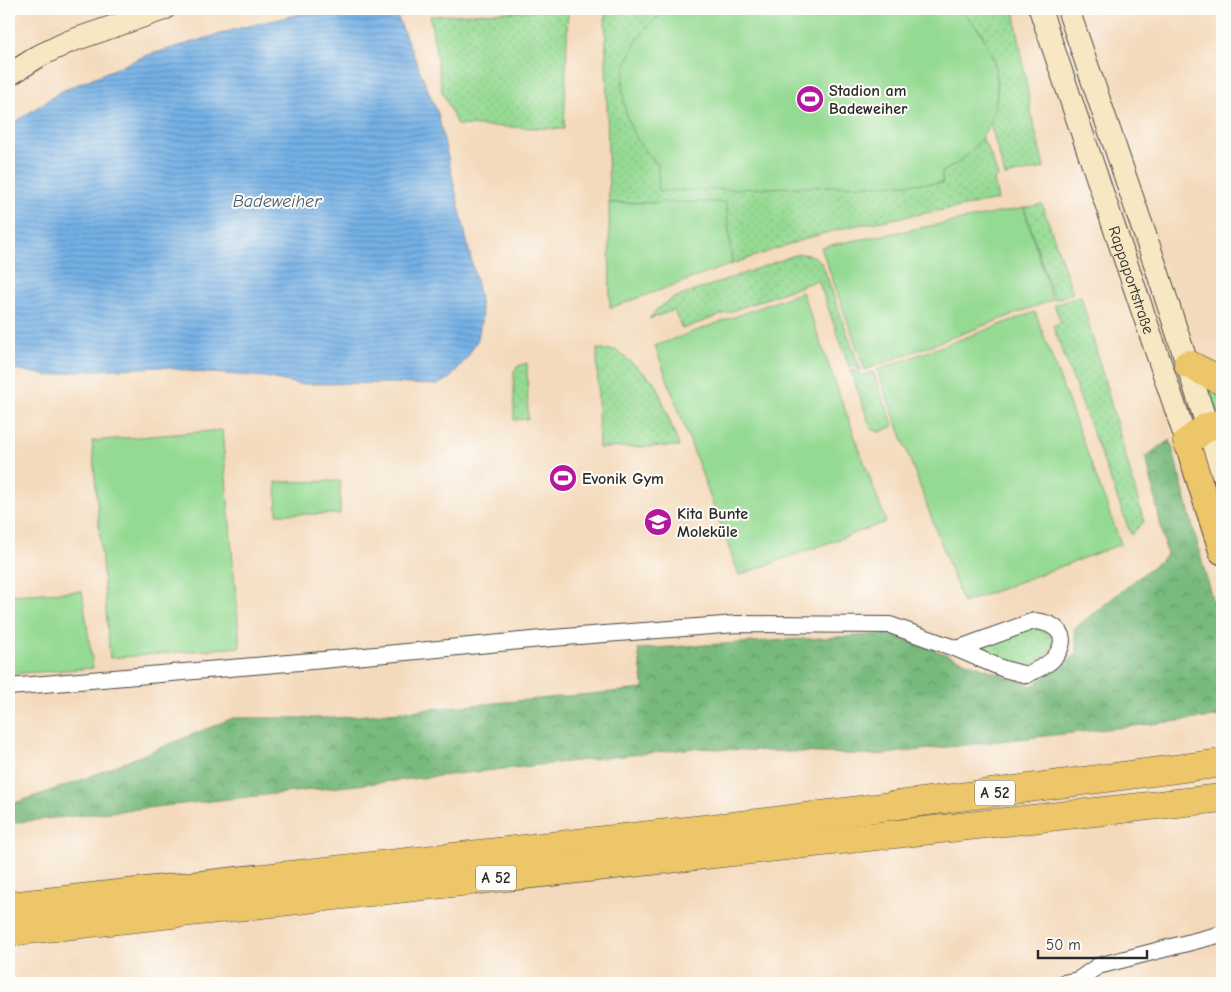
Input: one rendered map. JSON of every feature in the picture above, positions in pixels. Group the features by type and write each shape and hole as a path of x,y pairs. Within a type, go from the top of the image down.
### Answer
{"highway":[{"path":"1188,364 1222,381"},
{"name":"A 52","path":"9,906 767,822 1222,763"},
{"name":"A 52","path":"9,932 1222,798"}],"main road":[{"path":"9,75 39,56 68,42 164,9"},
{"name":"Rappaportstraße","path":"1040,9 1210,434 1222,552"},
{"name":"Rappaportstraße","path":"1068,9 1188,364 1222,472"}],"street":[{"path":"9,686 323,660 552,638 737,624 890,625 957,649 1004,669 1027,675 1053,660 1060,648 1062,636 1056,627 1046,622 1034,621 957,649"},
{"path":"1073,982 1098,966 1222,934"}],"green space":[{"path":"568,9 564,129 457,125 442,91 430,16"},
{"path":"605,9 673,9 655,20 635,45 628,61 623,83 645,152 658,164 942,183 942,172 960,161 982,138 990,153 998,177 994,179 998,200 848,227 811,237 732,264 726,203 609,203"},
{"name":"Stadion am Badeweiher","path":"673,9 958,9 974,24 985,41 993,60 997,80 996,100 991,120 981,138 967,155 942,172 942,183 659,191 658,164 645,151 631,128 625,109 623,82 626,65 638,39 656,19"},
{"path":"958,9 1014,9 1031,112 1044,168 1005,176 990,123 997,93 994,60 980,30"},
{"path":"726,202 732,264 610,308 609,203"},
{"path":"1042,204 1073,293 1054,300 1024,208"},
{"path":"1024,208 1052,300 865,370 821,247"},
{"path":"798,254 813,256 823,266 861,371 852,365 849,366 818,280 682,329 674,310 649,319 656,310 672,299"},
{"path":"802,292 886,522 739,575 655,346"},
{"path":"1081,296 1144,522 1131,535 1053,326 1061,322 1054,305"},
{"path":"1035,312 1121,544 963,603 877,370"},
{"path":"597,349 616,350 656,383 679,446 599,448"},
{"path":"527,363 528,419 514,420 514,371 518,366"},
{"path":"850,369 863,375 873,372 894,426 880,432 871,429"},
{"path":"1206,385 1222,389 1222,416 1217,415"},
{"path":"222,430 240,647 110,658 92,441"},
{"path":"1170,440 1222,637 1222,716 876,755 695,748 9,823 9,805 79,781 233,718 336,718 644,689 638,649 890,634 1032,686 1078,653 1074,629 1167,555 1146,456"},
{"path":"340,481 340,514 277,514 276,482"},
{"path":"82,591 93,668 9,674 9,595"},
{"path":"1032,628 1046,631 1054,642 1049,651 1032,666 1026,668 1017,667 973,649"}],"water":[{"name":"Badeweiher","path":"314,11 395,11 438,114 479,294 482,316 478,339 466,359 450,378 437,385 388,383 298,384 266,377 196,372 162,367 78,371 50,376 9,368 9,129 15,122 62,91 145,56 240,28"}],"place":[{"name":"Stadion am Badeweiher","path":"810,99"},
{"name":"Evonik Gym","path":"563,478"},
{"name":"Kita Bunte Moleküle","path":"658,522"}]}
